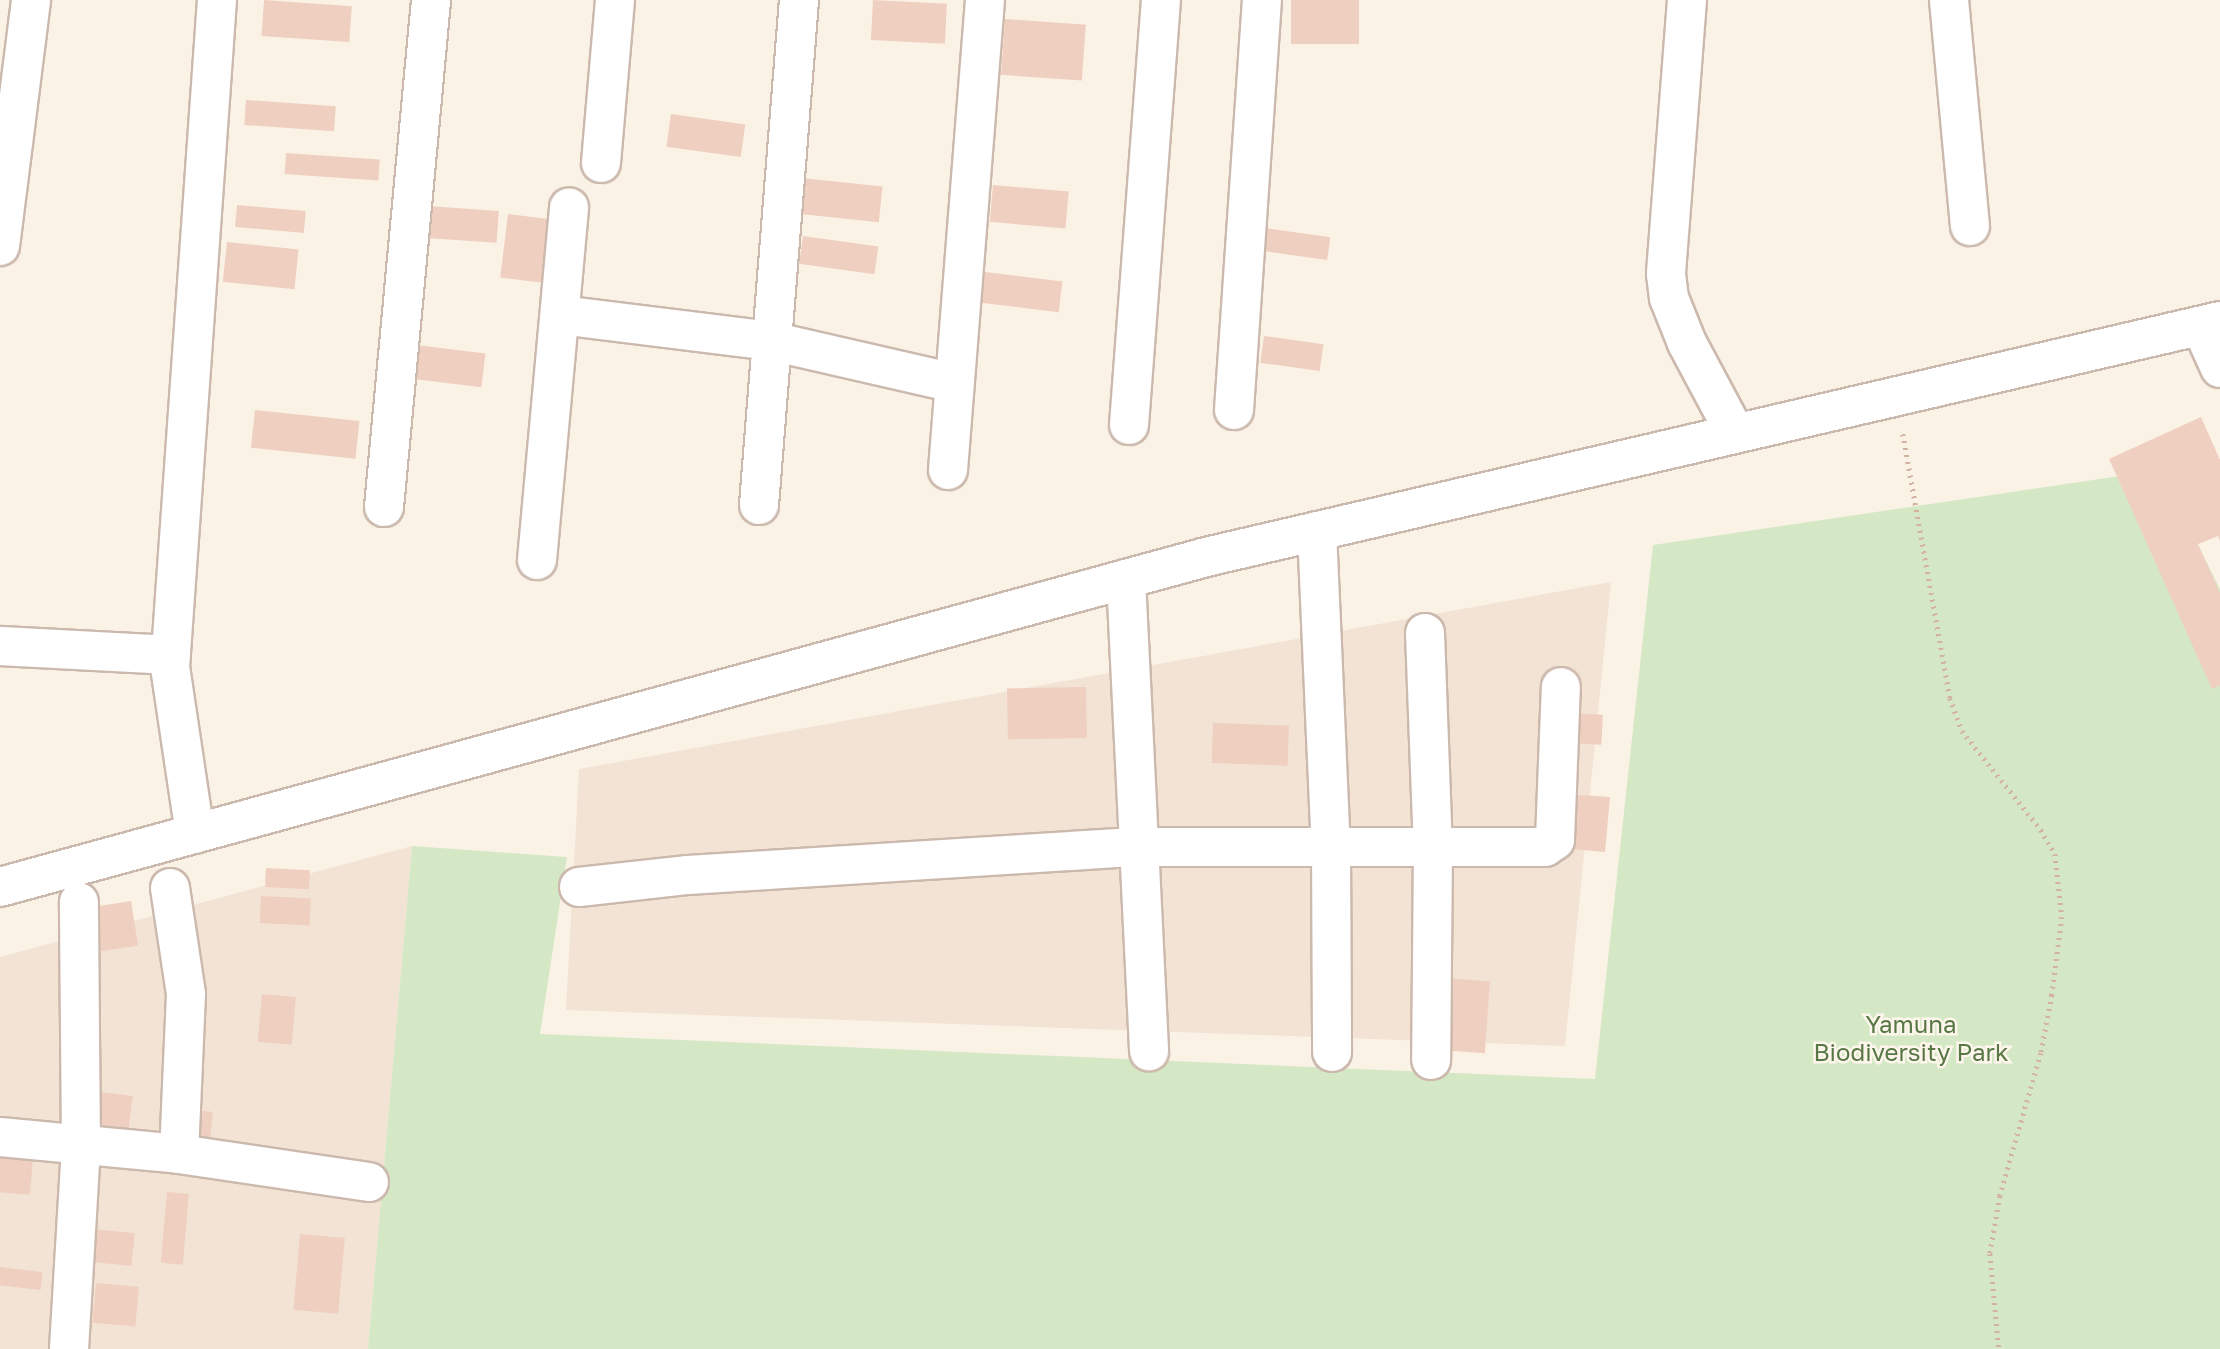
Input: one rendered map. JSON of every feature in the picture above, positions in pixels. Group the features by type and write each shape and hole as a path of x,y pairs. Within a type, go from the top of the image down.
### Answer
{"street":[{"path":"0,246 31,0"},
{"path":"195,834 171,671 217,0"},
{"path":"384,507 432,0"},
{"path":"601,163 615,0"},
{"path":"759,505 799,0"},
{"path":"948,470 985,0"},
{"path":"1129,425 1161,0"},
{"path":"1234,411 1262,0"},
{"path":"1687,0 1666,274 1669,298 1687,343 1735,433"},
{"path":"1949,0 1970,226"},
{"path":"537,560 569,207"},
{"path":"559,315 771,341 954,383"},
{"path":"0,887 1126,579 1317,531 1735,433 2211,323 2220,368"},
{"path":"1317,531 1332,847 1332,1052"},
{"path":"1126,579 1149,1051"},
{"path":"1425,633 1433,847 1431,1060"},
{"path":"0,646 171,671"},
{"path":"579,887 688,874 1139,846 1552,845 1556,834 1561,687"},
{"path":"170,888 186,995 179,1154"},
{"path":"69,1349 81,1145 79,902"},
{"path":"0,1137 179,1154 369,1182"}],"path":[{"path":"1897,397 1950,698 1962,731 2041,830 2055,854 2062,917 2041,1053 2000,1196 1990,1254 1999,1349"}],"shaded area":[{"path":"1611,582 1565,1046 566,1010 579,769"},
{"path":"412,846 368,1349 0,1349 0,957"}],"green space":[{"name":"Yamuna Biodiversity Park","path":"2160,470 2220,589 2220,1349 368,1349 412,846 567,857 540,1034 1595,1079 1653,545"}],"building":[{"path":"264,0 352,6 349,42 261,36"},
{"path":"873,0 947,4 945,44 871,40"},
{"path":"1291,0 1359,0 1359,44 1291,44"},
{"path":"1005,19 1086,25 1082,81 1001,75"},
{"path":"246,100 336,106 334,131 244,125"},
{"path":"671,114 745,124 741,157 666,147"},
{"path":"286,153 380,160 378,181 285,174"},
{"path":"802,178 883,186 879,222 798,214"},
{"path":"993,185 1069,192 1065,228 990,222"},
{"path":"237,205 306,211 304,233 235,227"},
{"path":"428,206 499,211 497,243 426,238"},
{"path":"508,214 555,220 547,283 500,278"},
{"path":"1264,228 1330,237 1327,260 1261,251"},
{"path":"803,236 878,247 874,274 799,264"},
{"path":"227,242 299,250 294,289 223,282"},
{"path":"985,272 1062,282 1059,312 981,303"},
{"path":"1264,336 1323,344 1320,371 1260,363"},
{"path":"416,345 485,354 481,387 412,379"},
{"path":"255,410 359,421 355,459 251,448"},
{"path":"2201,417 2220,460 2220,541 2218,536 2198,544 2220,593 2220,685 2212,689 2109,459"},
{"path":"1086,687 1087,738 1008,739 1007,688"},
{"path":"1568,713 1603,715 1601,745 1566,743"},
{"path":"1213,723 1289,726 1288,766 1212,763"},
{"path":"1565,794 1610,797 1605,852 1571,849"},
{"path":"266,868 310,870 309,889 265,887"},
{"path":"261,896 311,899 310,926 260,923"},
{"path":"131,901 138,945 101,951 94,907"},
{"path":"1442,978 1490,981 1485,1053 1437,1050"},
{"path":"262,994 296,997 292,1045 258,1042"},
{"path":"92,1091 133,1096 127,1140 87,1135"},
{"path":"195,1110 213,1112 209,1150 191,1148"},
{"path":"0,1157 33,1160 30,1195 0,1192"},
{"path":"167,1192 189,1194 183,1265 161,1263"},
{"path":"94,1229 135,1233 131,1266 91,1262"},
{"path":"300,1234 345,1238 338,1314 293,1310"},
{"path":"0,1267 43,1272 40,1290 0,1285"},
{"path":"96,1283 139,1287 135,1327 93,1323"}]}
